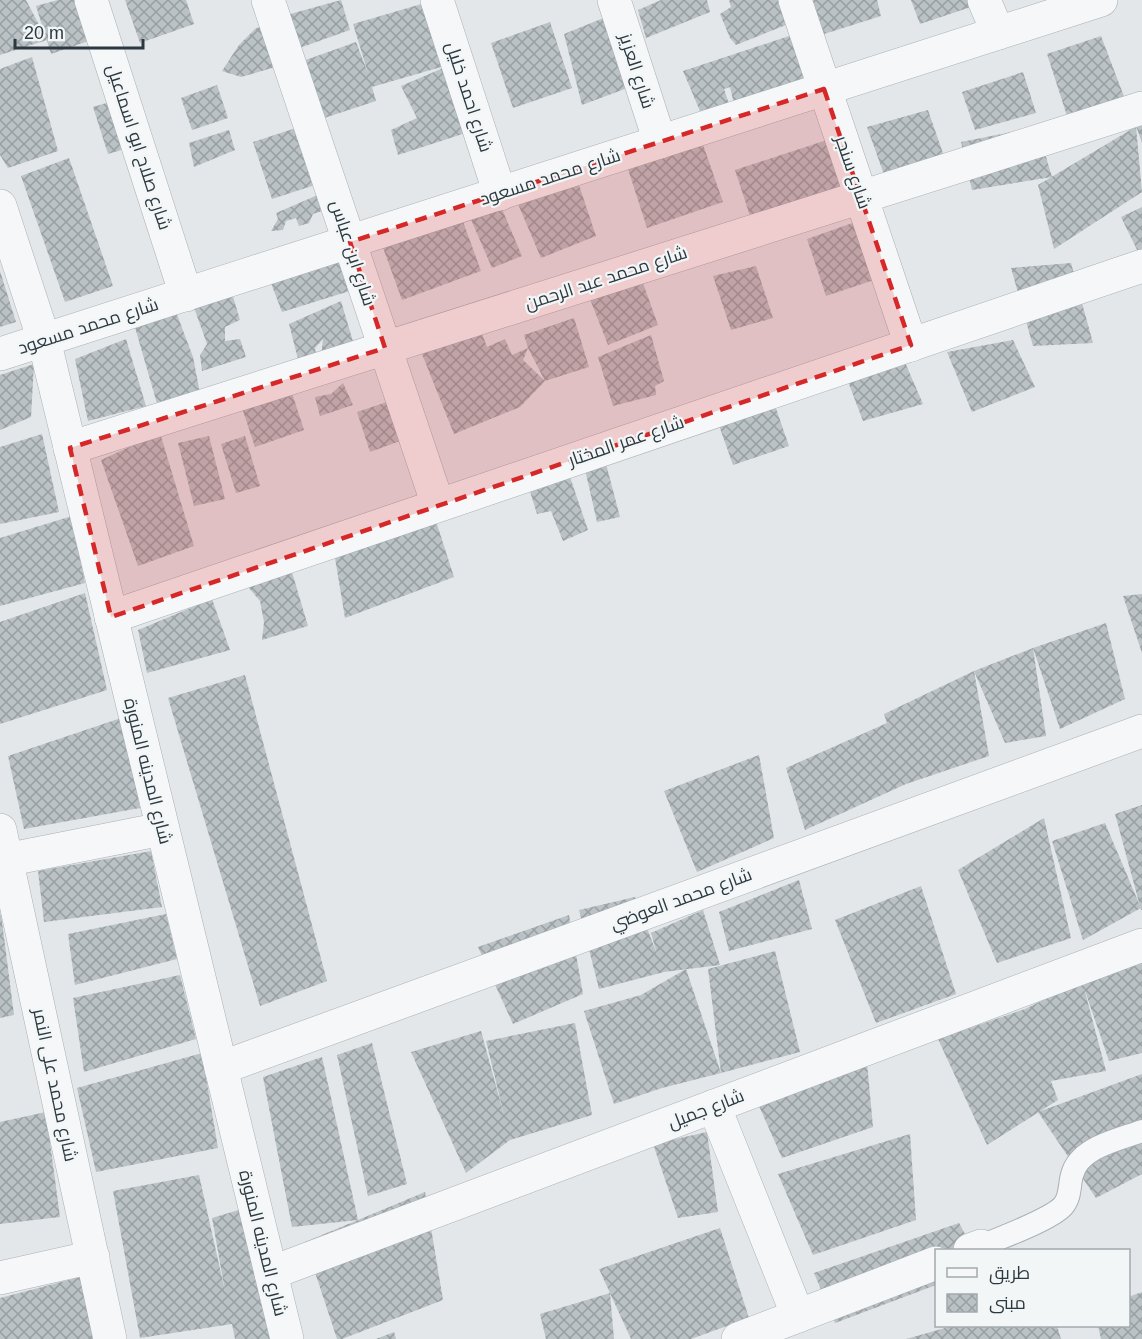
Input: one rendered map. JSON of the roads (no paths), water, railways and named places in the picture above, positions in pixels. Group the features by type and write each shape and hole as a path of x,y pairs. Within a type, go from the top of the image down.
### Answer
{"street":[{"name":"شارع صلاح ابو اسماعيل","path":"92,0 186,295"},
{"name":"شارع ابن عباس","path":"268,0 438,505"},
{"name":"شارع احمد خليل","path":"437,0 500,194"},
{"name":"شارع العزيز","path":"614,0 660,142"},
{"name":"شارع سنجر","path":"795,0 911,345"},
{"path":"984,0 998,33"},
{"name":"شارع محمد مسعود","path":"0,354 1101,0"},
{"name":"شارع محمد عبد الرحمن","path":"70,448 1142,108"},
{"name":"شارع المدينه المنورة","path":"0,206 44,340 287,1339"},
{"name":"شارع عمر المختار","path":"111,617 1142,266"},
{"name":"شارع محمد العوضي","path":"221,1068 1142,730"},
{"path":"2,850 162,829"},
{"name":"شارع محمد على النمر","path":"2,850 110,1339"},
{"name":"شارع جميل","path":"271,1273 1142,945"},
{"path":"714,1106 798,1316"},
{"path":"0,1278 93,1257"},
{"path":"738,1339 935,1263"}],"lane":[{"path":"975,1248 1056,1211 1063,1206 1070,1192 1076,1163 1088,1152 1142,1131"}]}
